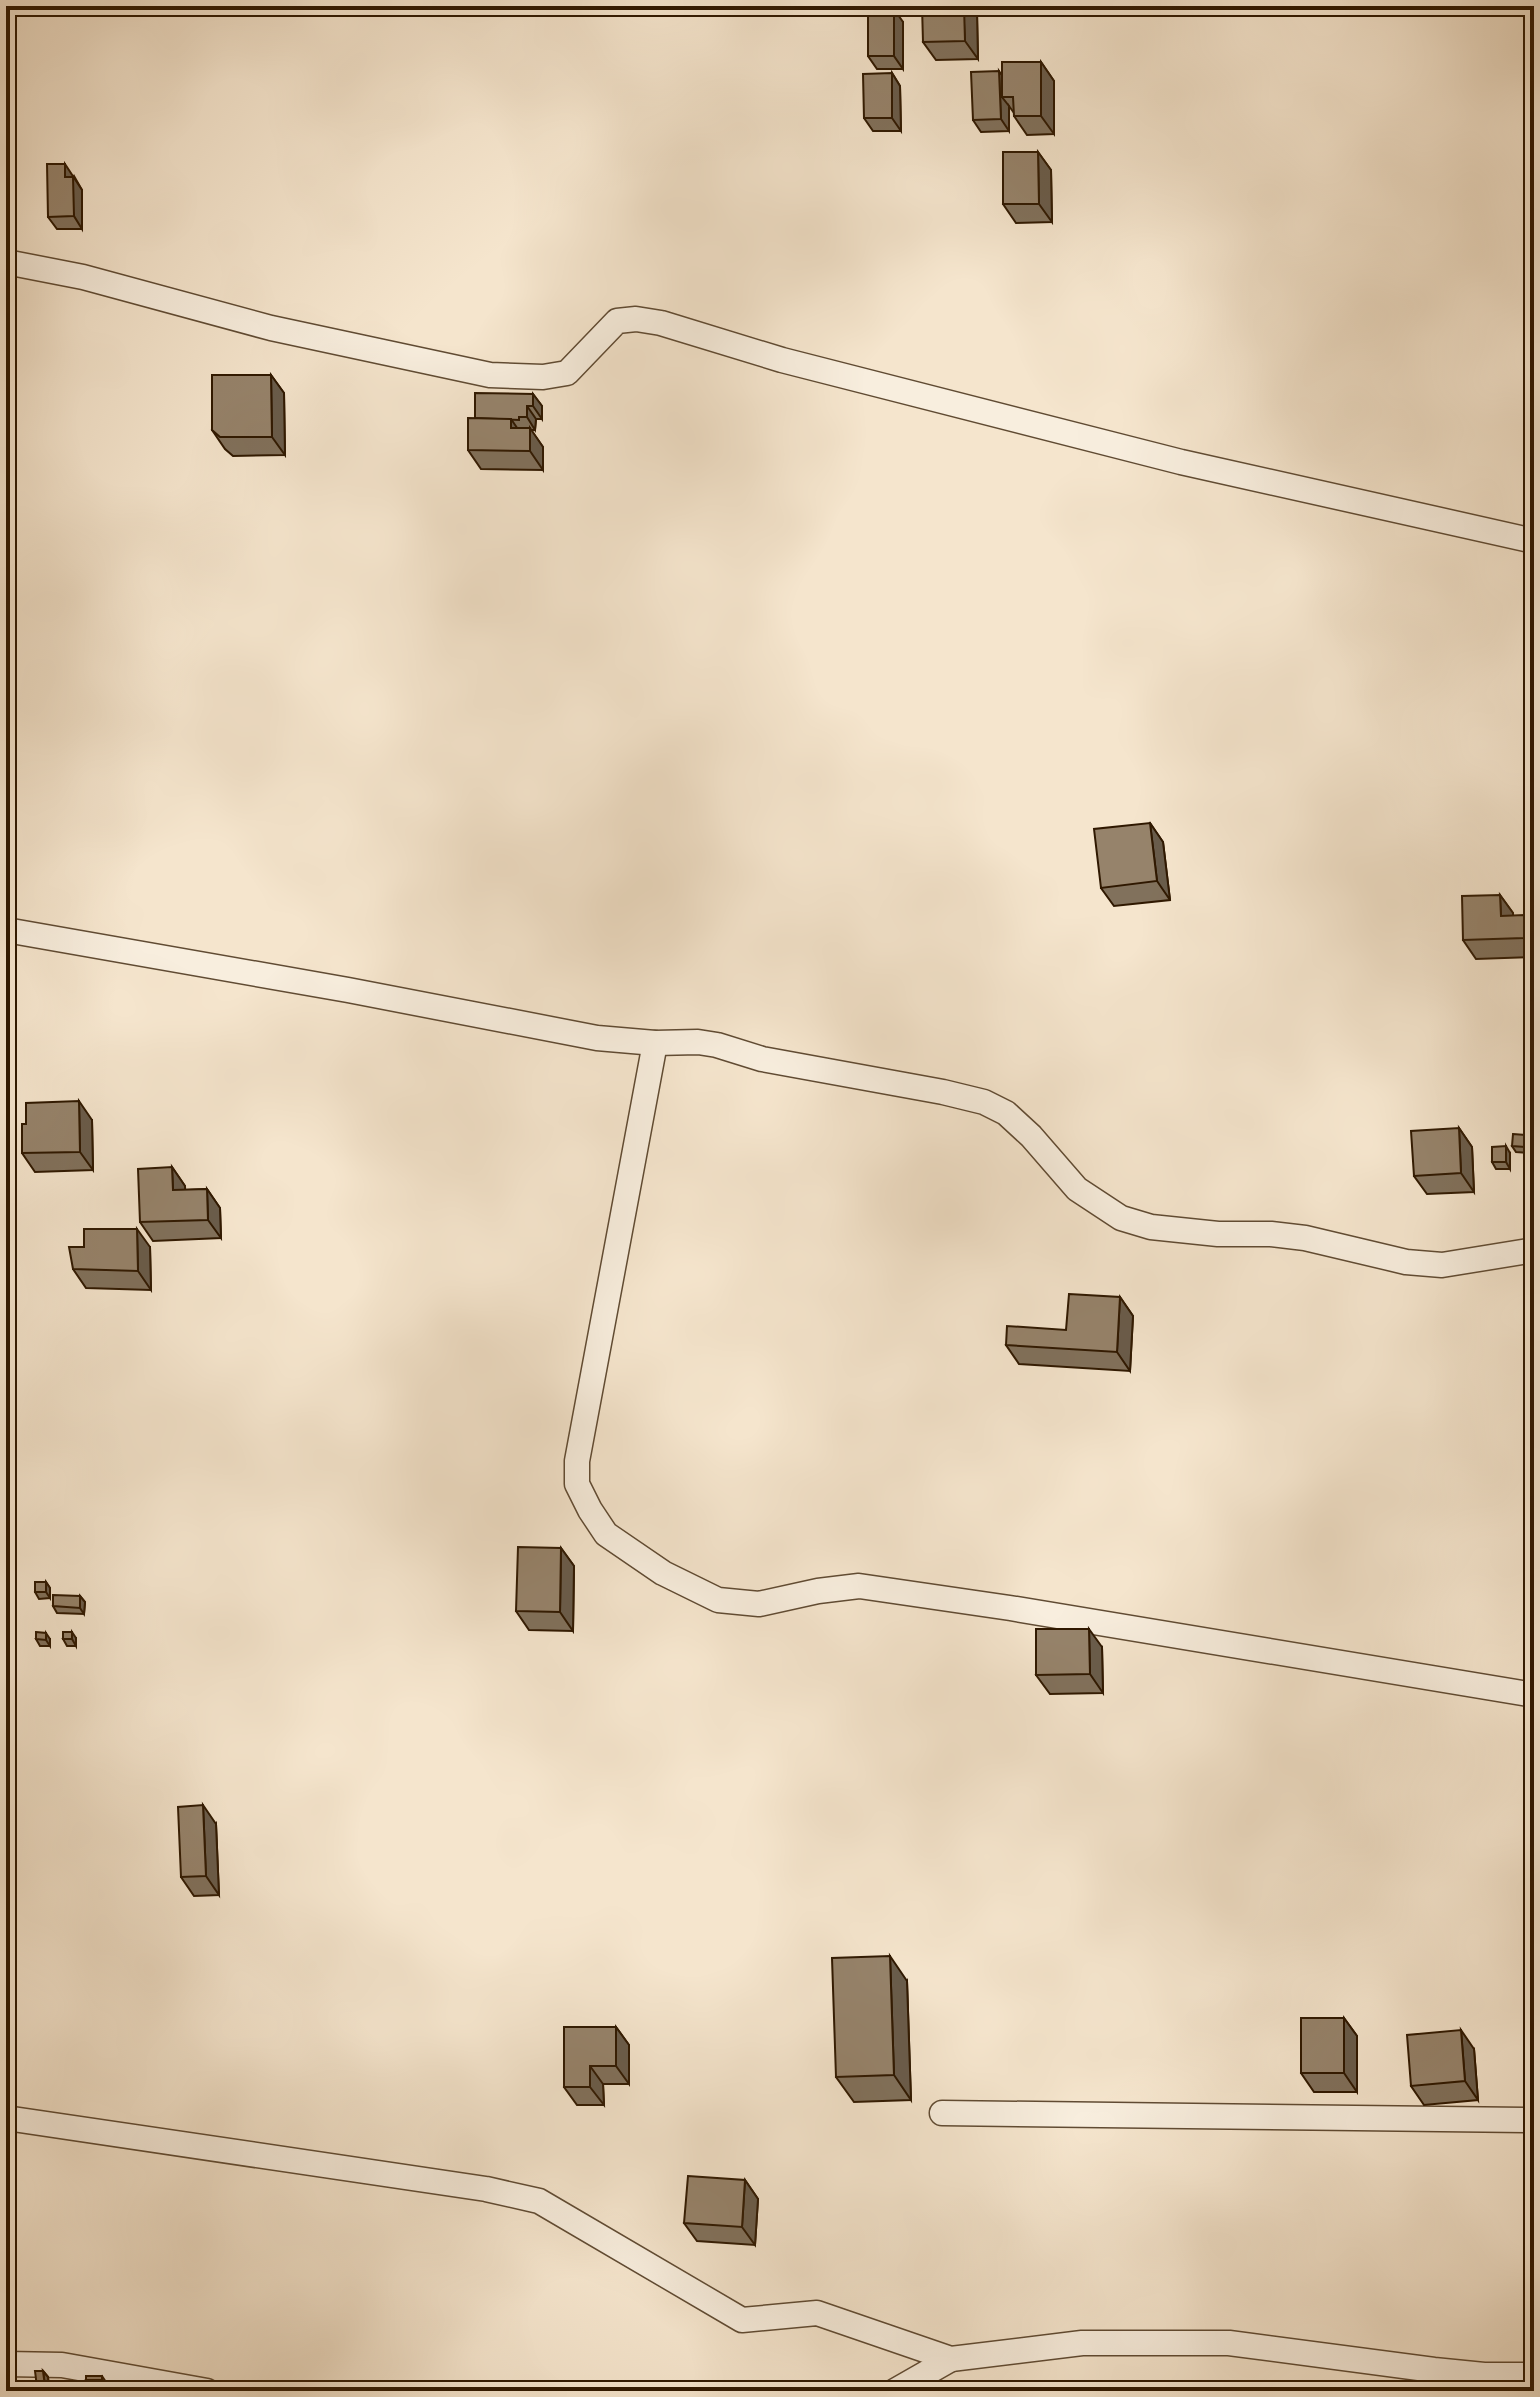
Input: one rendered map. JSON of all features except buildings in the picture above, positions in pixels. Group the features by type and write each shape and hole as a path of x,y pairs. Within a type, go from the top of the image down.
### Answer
{"street":[{"path":"6,262 83,277 271,328 490,375 543,377 567,373 617,321 636,319 661,323 782,360 1181,462 1534,541"},
{"path":"6,930 348,990 597,1038 717,1045 762,1059 984,1102 1006,1113 1031,1136 1077,1189 1121,1218 1151,1227 1305,1238 1406,1262 1442,1265 1534,1250"},
{"path":"655,1043 577,1461 577,1484 606,1534 663,1573 718,1600 759,1604 859,1586 1534,1695"},
{"path":"942,2113 1534,2120"},
{"path":"6,2118 486,2189 539,2201 742,2320 817,2313 951,2359"},
{"path":"895,2391 951,2359 1082,2343 1229,2343 1434,2370 1484,2375 1534,2375"},
{"path":"6,2364 62,2365 207,2391"}]}
